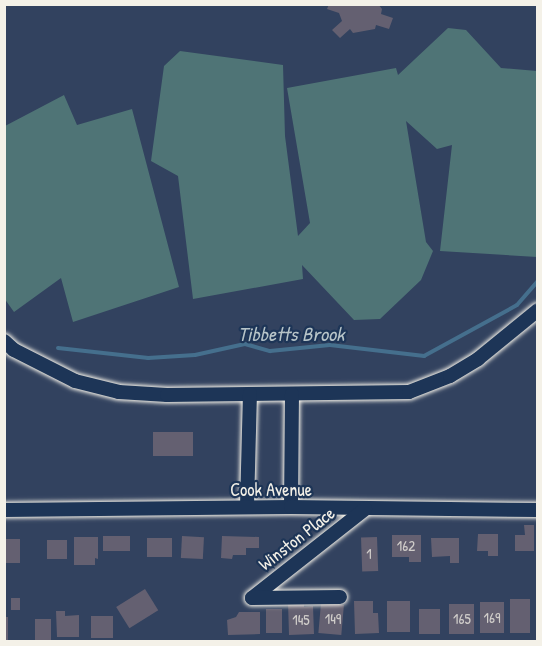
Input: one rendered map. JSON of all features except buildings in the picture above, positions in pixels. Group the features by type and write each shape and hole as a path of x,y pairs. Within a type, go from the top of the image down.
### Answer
{"street":[{"path":"4,340 14,350 75,381 119,392 167,396 409,392 450,376 478,359 537,310"},
{"path":"247,507 250,394"},
{"path":"291,507 292,394"},
{"name":"Cook Avenue","path":"4,510 247,507 537,510"},
{"name":"Winston Place","path":"340,597 252,598 365,509"}],"green space":[{"path":"448,28 466,30 501,68 537,71 537,257 440,251 452,145 437,149 406,121 426,242 433,251 421,280 380,319 354,320 302,265 303,279 193,299 178,176 151,161 164,66 180,51 283,65 285,136 298,236 310,223 287,88 396,68 398,75"},
{"path":"64,95 77,125 132,109 179,287 73,322 61,278 14,312 4,298 5,126"}],"waterway":[{"name":"Tibbetts Brook","path":"58,348 148,358 195,355 245,344 270,351 330,345 424,356 517,305 538,281"}]}
